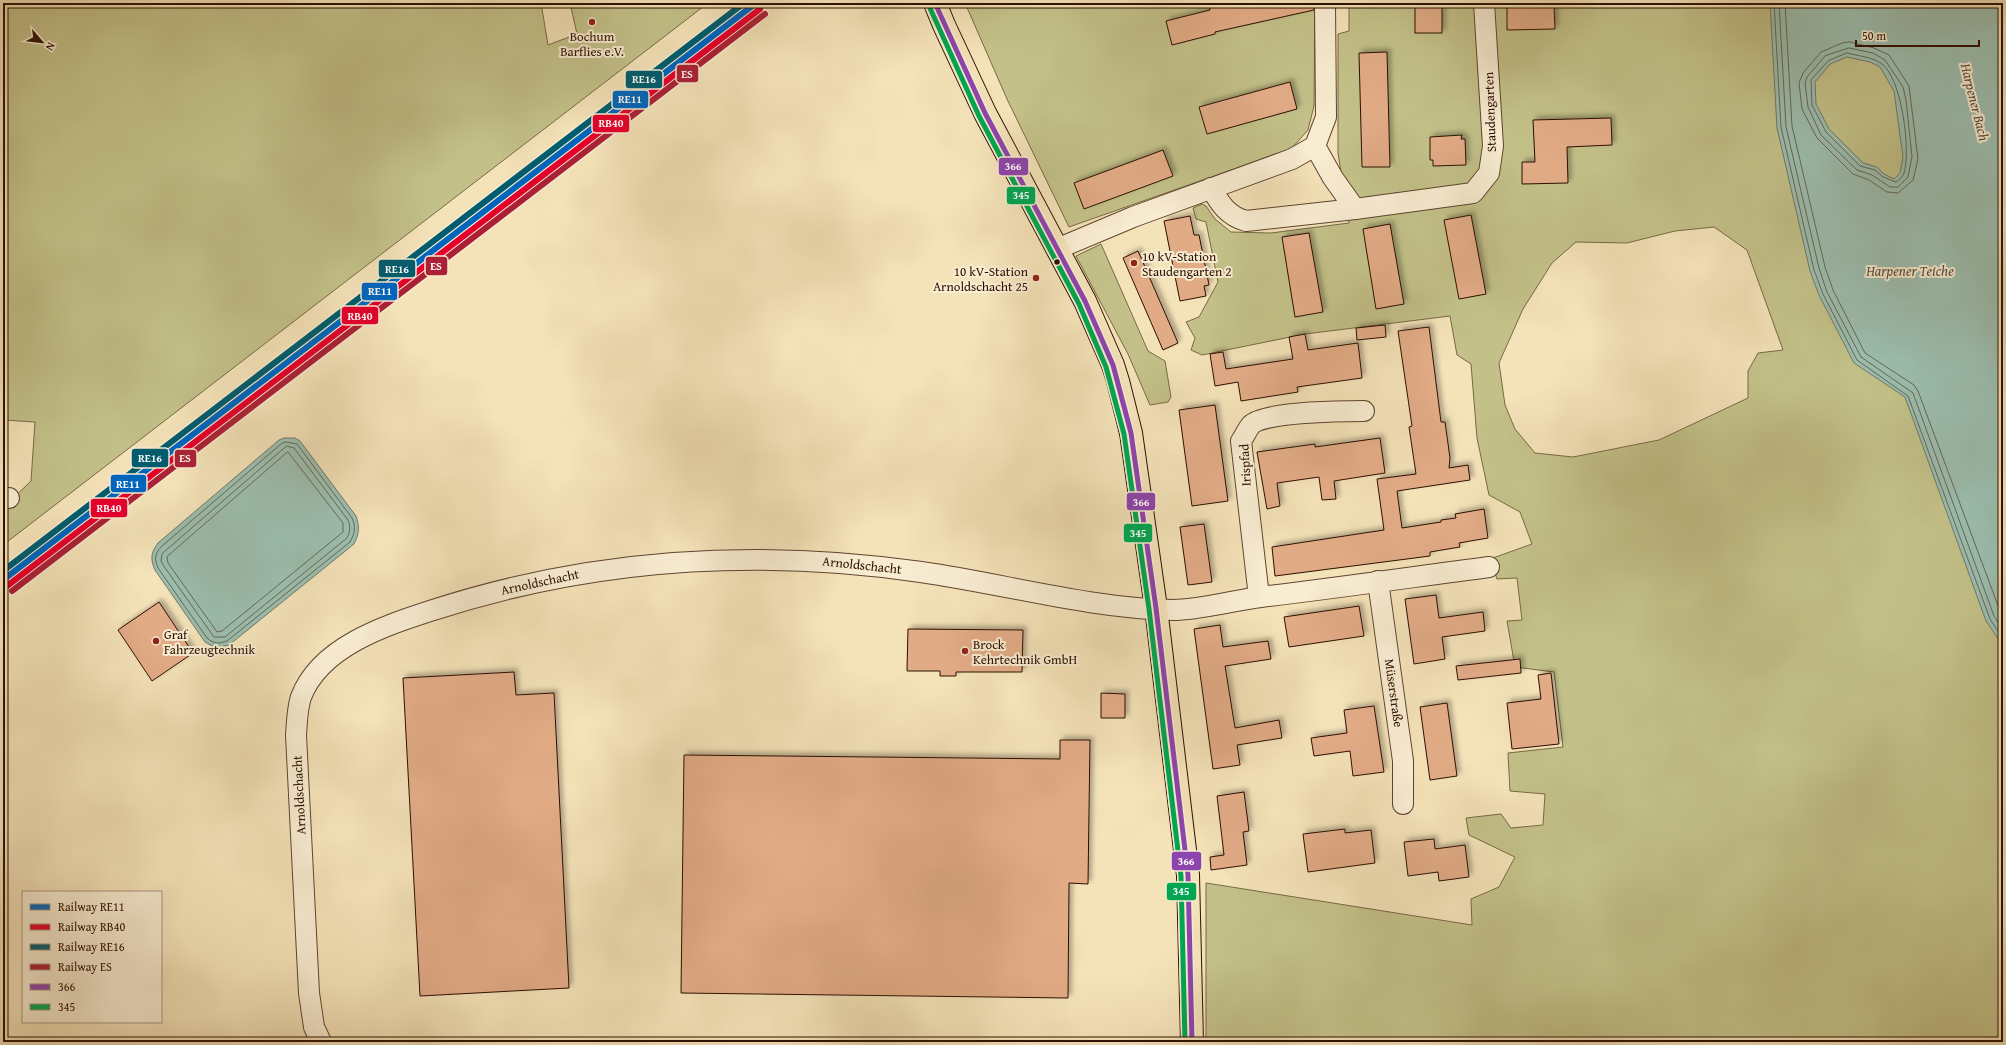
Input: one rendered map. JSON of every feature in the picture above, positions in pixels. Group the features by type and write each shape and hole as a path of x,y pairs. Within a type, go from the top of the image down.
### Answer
{"main road":[{"path":"935,3 986,113 1084,301 1113,365 1131,433 1156,608 1188,875 1192,1042"}],"street":[{"path":"1057,249 1133,217 1292,159 1315,146 1326,117 1325,3"},
{"name":"Staudengarten","path":"1211,188 1222,206 1234,218 1246,221 1355,209 1473,193 1489,173 1493,146 1484,3"},
{"path":"1315,146 1333,178 1355,209"},
{"name":"Irispfad","path":"1260,597 1241,441 1251,425 1263,418 1316,413 1364,411"},
{"name":"Arnoldschacht","path":"321,1042 314,1027 309,993 296,743 297,716 301,697 312,678 327,661 346,647 365,636 415,615 472,597 511,588 630,566 741,558 798,559 880,566 985,582 1091,603 1156,608"},
{"path":"1156,608 1176,610 1260,597 1489,567"},
{"name":"Müserstraße","path":"1378,581 1403,761 1403,804"}],"shaded area":[{"path":"3,3 541,3 548,45 577,34 570,3 708,3 3,545 3,508 31,481 35,422 3,420"},
{"path":"965,3 1315,3 1314,106 1308,130 1291,149 1069,227 1007,99"},
{"path":"1349,3 2003,3 2003,1042 1206,1042 1206,883 1472,925 1471,899 1499,887 1515,857 1469,835 1466,818 1501,814 1511,828 1543,825 1545,794 1510,791 1508,753 1563,747 1554,672 1515,667 1507,621 1522,620 1517,578 1497,579 1490,559 1532,544 1520,512 1489,495 1477,438 1471,364 1457,355 1450,316 1305,334 1202,355 1191,350 1195,338 1186,322 1199,317 1218,282 1206,222 1196,219 1193,208 1202,204 1206,206 1215,219 1231,232 1271,233 1349,223 1338,153 1338,34 1349,31","holes":["1714,227 1747,250 1783,350 1758,353 1748,371 1748,398 1659,440 1573,457 1535,453 1515,429 1505,405 1499,363 1523,309 1552,263 1576,242 1627,243 1675,231"]},
{"path":"1101,244 1148,351 1165,361 1171,397 1168,402 1150,405 1128,354 1076,256"}],"water":[{"name":"Harpener Teiche","path":"1770,3 2003,4 2003,646 1986,621 1905,397 1854,363 1819,295 1810,271 1777,128","holes":["1847,57 1870,62 1880,67 1894,91 1903,157 1900,173 1894,179 1884,174 1877,167 1863,163 1829,129 1816,104 1815,82 1830,64"]},
{"path":"284,438 295,438 300,441 356,516 358,524 357,537 354,544 229,645 216,648 205,642 155,570 152,562 154,549 158,543 279,440"}],"building":[{"path":"1225,3 1314,3 1314,10 1215,32 1215,34 1172,45 1166,21 1210,10 1209,6"},
{"path":"1415,3 1442,3 1442,33 1415,33"},
{"path":"1527,3 1546,3 1546,5 1554,5 1555,29 1507,30 1507,6 1527,6"},
{"path":"1387,52 1390,167 1362,167 1359,53"},
{"path":"1290,82 1297,109 1207,134 1199,107"},
{"path":"1611,118 1612,145 1567,147 1568,183 1522,184 1522,162 1535,162 1533,120"},
{"path":"1462,135 1461,139 1465,139 1466,165 1433,166 1433,160 1430,160 1430,137"},
{"path":"1163,150 1173,176 1084,209 1074,183"},
{"path":"1471,215 1486,294 1459,299 1444,220"},
{"path":"1190,216 1194,235 1199,235 1209,285 1204,286 1206,296 1180,301 1164,221"},
{"path":"1390,224 1404,304 1376,309 1363,229"},
{"path":"1309,233 1323,312 1295,317 1282,237"},
{"path":"1138,251 1178,343 1163,350 1123,258"},
{"path":"1385,325 1386,337 1357,340 1356,328"},
{"path":"1429,327 1441,422 1445,422 1450,458 1449,468 1468,465 1470,480 1397,491 1402,528 1441,522 1441,520 1456,518 1455,514 1484,509 1488,538 1459,543 1460,547 1430,552 1430,556 1275,576 1272,547 1384,530 1377,479 1416,474 1409,427 1412,426 1398,331"},
{"path":"1305,334 1308,350 1358,343 1362,378 1297,387 1298,392 1241,401 1238,382 1215,386 1210,354 1223,352 1226,369 1293,359 1289,337"},
{"path":"1215,405 1228,501 1192,506 1179,410"},
{"path":"1380,438 1385,473 1334,481 1336,499 1322,500 1319,477 1277,483 1280,506 1267,509 1257,452 1315,444 1315,447"},
{"path":"1204,524 1212,582 1188,585 1180,527"},
{"path":"1436,595 1439,618 1483,612 1485,631 1442,637 1445,659 1414,664 1405,599"},
{"name":"Graf Fahrzeugtechnik","path":"159,602 193,653 152,681 118,630"},
{"path":"1359,606 1364,636 1289,647 1284,617"},
{"path":"1220,625 1223,647 1268,641 1271,659 1225,666 1235,728 1279,720 1282,738 1237,745 1240,765 1213,769 1194,629"},
{"name":"Brock Kehrtechnik GmbH","path":"908,629 1023,630 1022,672 956,672 956,676 940,676 940,671 907,671"},
{"path":"1520,659 1521,673 1458,680 1456,666"},
{"path":"514,672 516,695 554,693 569,988 420,996 403,678"},
{"path":"1551,673 1559,744 1512,749 1507,703 1541,699 1538,675"},
{"path":"1101,693 1125,694 1125,718 1101,718"},
{"path":"1447,703 1457,776 1430,780 1420,707"},
{"path":"1374,706 1384,772 1353,776 1350,751 1314,756 1311,738 1347,733 1344,710"},
{"path":"1060,740 1090,740 1088,884 1069,883 1068,998 681,993 684,755 1060,759"},
{"path":"1244,792 1249,831 1243,832 1247,865 1211,870 1210,857 1224,855 1217,796"},
{"path":"1345,829 1345,833 1371,830 1375,863 1308,872 1303,834"},
{"path":"1434,839 1435,849 1465,845 1469,877 1439,881 1438,872 1408,876 1404,842"}],"rail line":[{"name":"RE16","path":"3,571 744,3"},
{"name":"RE11","path":"3,580 756,3"},
{"name":"RB40","path":"7,586 760,9"},
{"name":"ES","path":"12,591 765,14"}],"transit line":[{"name":"366","path":"935,3 985,113 1085,301 1113,365 1131,433 1156,608 1188,875 1192,1042"},
{"name":"345","path":"929,6 979,116 1079,304 1106,367 1124,434 1149,609 1181,876 1185,1042"}],"place":[{"name":"Bochum Barflies e.V.","path":"592,22"},
{"name":"10 kV-Station Staudengarten 2","path":"1134,263"},
{"name":"10 kV-Station Arnoldschacht 25","path":"1036,278"},
{"name":"Graf Fahrzeugtechnik","path":"156,641"},
{"name":"Brock Kehrtechnik GmbH","path":"965,651"}],"water label":[{"name":"Harpener Bach","path":"1975,102"}]}
